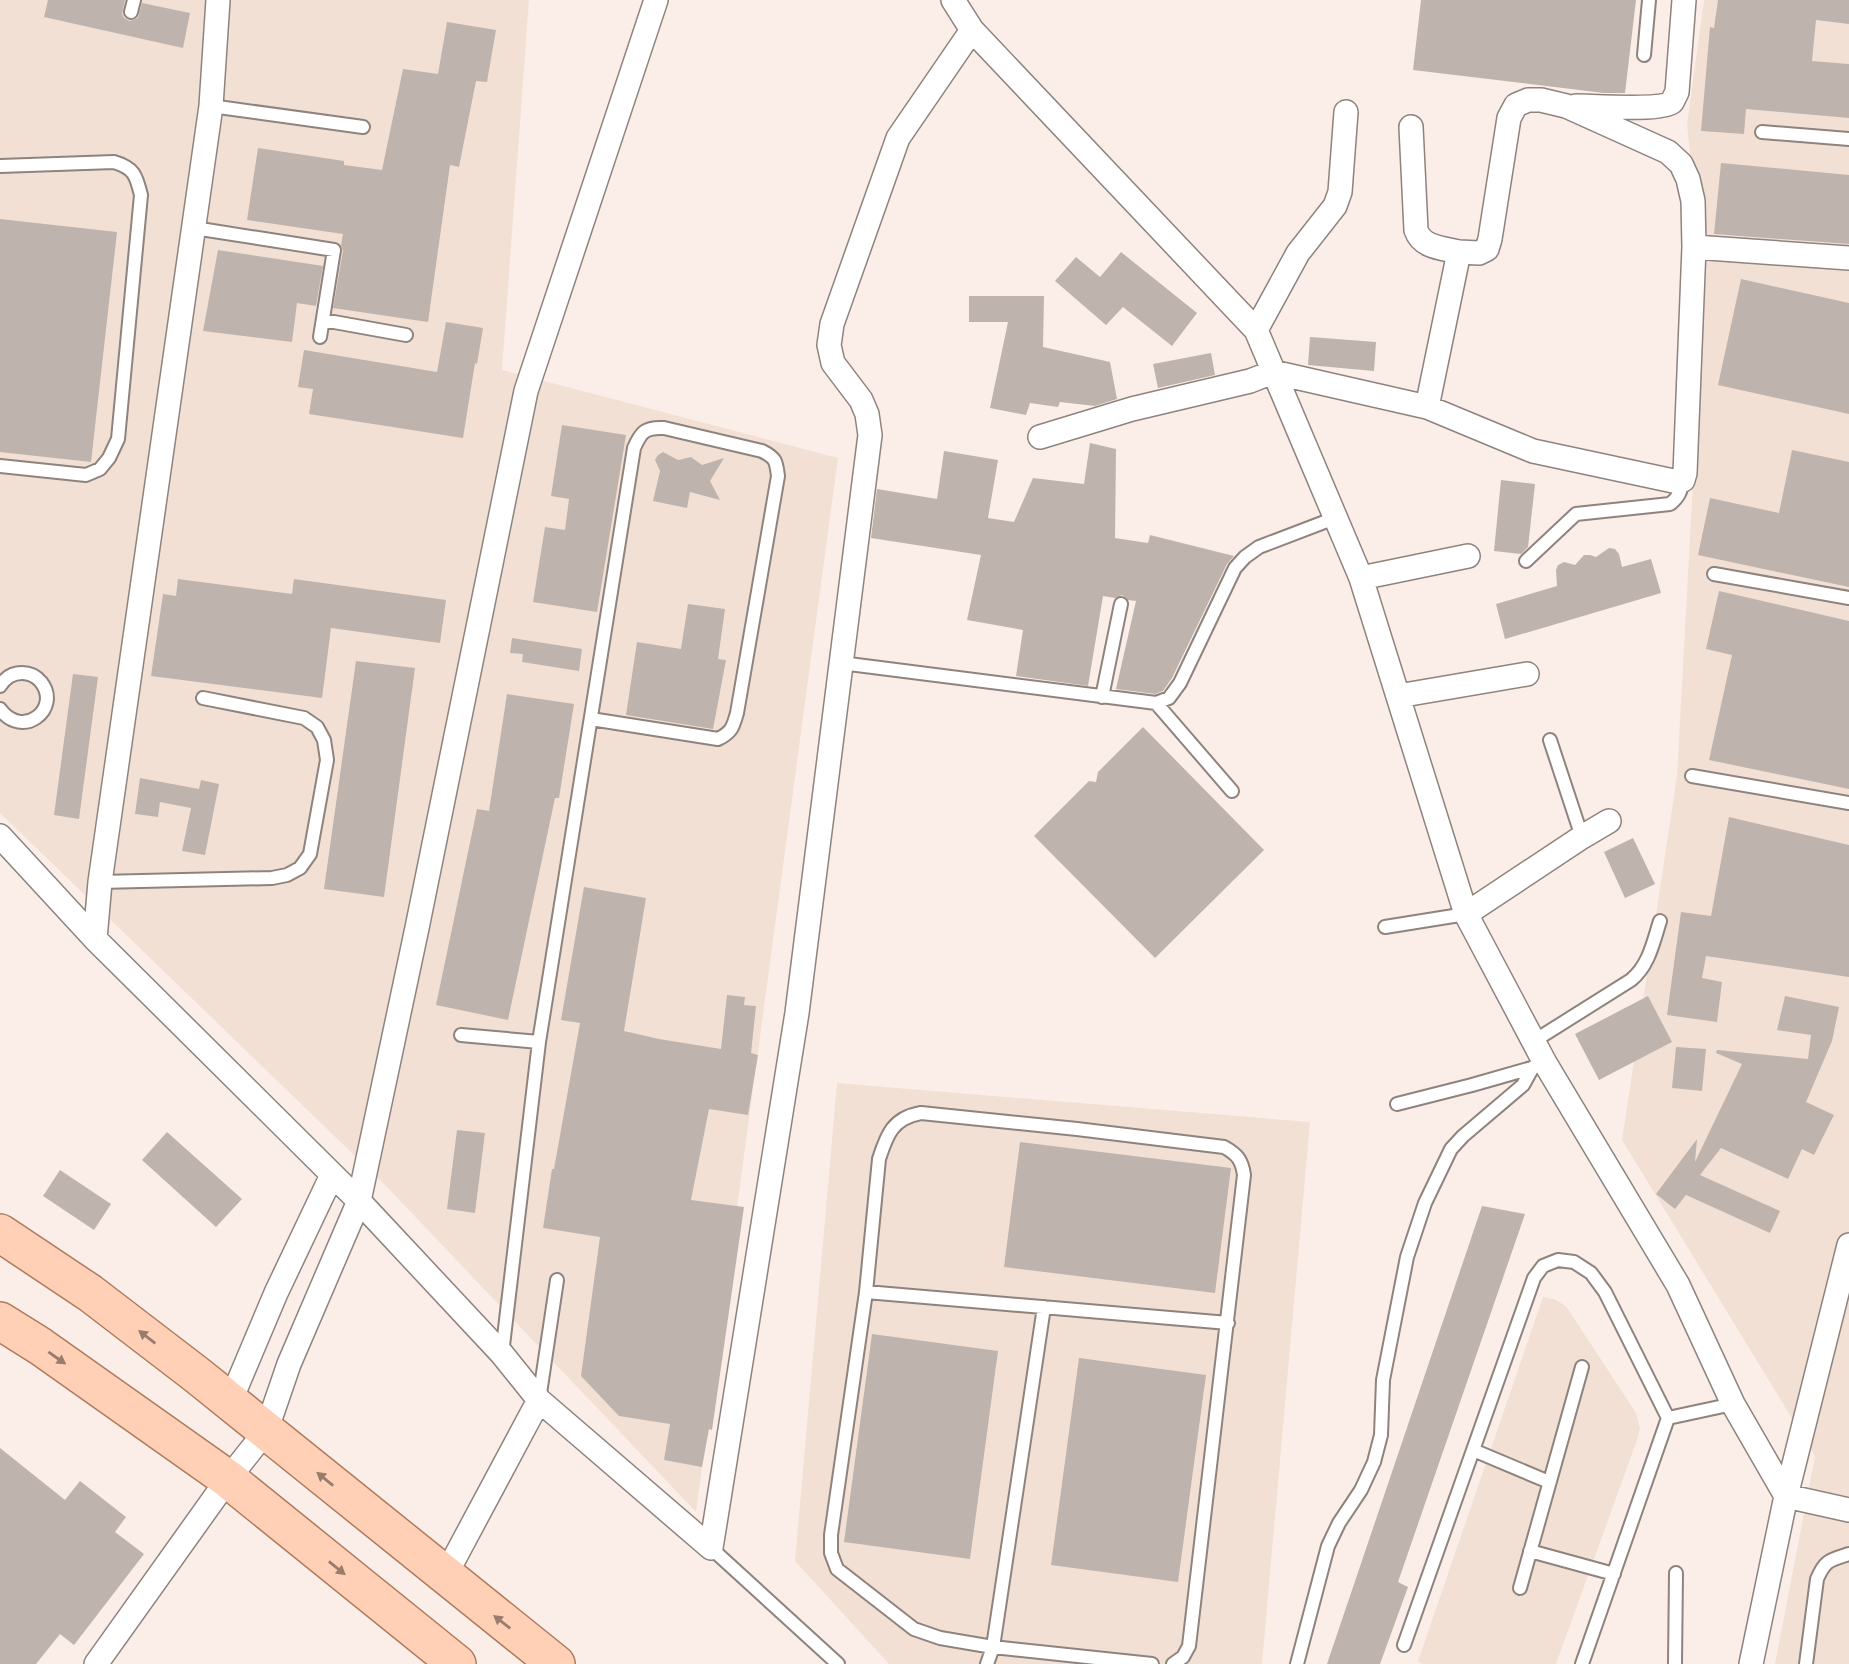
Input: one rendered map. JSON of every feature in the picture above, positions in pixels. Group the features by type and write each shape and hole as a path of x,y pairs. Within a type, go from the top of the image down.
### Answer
{"main road":[{"path":"0,1233 90,1293 556,1664"},
{"path":"0,1321 40,1346 228,1479 457,1664"}],"street":[{"path":"95,939 100,881 211,106 218,0"},
{"path":"96,1664 228,1479 266,1431 289,1364 359,1201 526,391 656,0"},
{"path":"953,0 972,30 1256,330 1361,578 1466,914 1534,1041 1539,1065 1678,1285 1733,1404 1786,1496 1849,1510"},
{"path":"1566,106 1651,107 1664,106 1673,101 1677,92 1684,0"},
{"path":"711,1548 797,1013 870,435 867,414 861,400 834,363 829,345 832,324 898,138 972,30"},
{"path":"1040,438 1132,409 1250,381 1273,372 1427,407 1534,451 1671,482 1683,480 1694,247 1693,201 1681,164 1668,152 1566,106 1541,100 1516,104 1509,118 1487,249 1479,253 1460,252 1419,239 1416,230 1411,127"},
{"path":"1256,330 1298,253 1335,206 1340,192 1346,112"},
{"path":"1694,247 1849,258"},
{"path":"1427,407 1460,252"},
{"path":"1361,578 1468,556"},
{"path":"1398,696 1527,674"},
{"path":"1466,914 1582,836 1609,821"},
{"path":"0,836 95,939 359,1201 502,1354 539,1400 711,1548"},
{"path":"230,1402 276,1293 332,1175"},
{"path":"1751,1664 1786,1496 1849,1245"},
{"path":"445,1576 539,1400"}],"lane":[{"path":"1644,55 1649,0"},
{"path":"211,106 363,127"},
{"path":"1762,132 1849,139"},
{"path":"0,166 114,162 127,166 137,179 141,195 118,439 109,458 100,468 86,475 0,466"},
{"path":"194,228 334,250 320,337"},
{"path":"323,320 406,335"},
{"path":"502,1354 539,1042 634,448 639,436 651,427 762,451 771,456 776,462 778,475 733,727 728,734 718,739 591,719"},
{"path":"1526,561 1576,514 1670,504 1680,494 1683,480"},
{"path":"841,663 1156,704 1169,698 1181,683 1235,568 1245,557 1259,547 1335,518"},
{"path":"1714,574 1849,598"},
{"path":"1102,696 1121,604"},
{"path":"0,709 7,718 16,722 35,719 46,704 47,694 37,677 28,673 9,676 1,684"},
{"path":"100,881 272,878 287,875 300,868 310,854 327,760 324,740 317,727 304,718 204,698"},
{"path":"1156,704 1232,791"},
{"path":"1550,740 1582,836"},
{"path":"1692,776 1849,803"},
{"path":"1385,928 1466,914"},
{"path":"1534,1041 1640,973 1660,921"},
{"path":"461,1035 539,1042"},
{"path":"1397,1104 1539,1065"},
{"path":"1297,1664 1328,1546 1339,1523 1361,1490 1374,1461 1381,1435 1383,1380 1407,1257 1424,1203 1451,1149 1523,1085 1539,1065"},
{"path":"1152,1664 993,1647 940,1638 914,1629 837,1569 831,1553 831,1535 866,1292 879,1159 885,1140 894,1125 907,1115 921,1113 1224,1147 1235,1153 1242,1163 1244,1175 1228,1323 1189,1646 1183,1657 1173,1664"},
{"path":"1404,1646 1535,1278 1543,1266 1558,1260 1574,1262 1591,1273 1605,1292 1668,1419 1583,1664"},
{"path":"539,1400 557,1280"},
{"path":"866,1292 1228,1323"},
{"path":"987,1664 993,1647 1044,1307"},
{"path":"1520,1588 1581,1367"},
{"path":"1668,1419 1733,1404"},
{"path":"1474,1450 1549,1482"},
{"path":"711,1548 838,1664"},
{"path":"1530,1551 1614,1574"},
{"path":"1806,1664 1817,1579 1822,1567 1829,1560 1849,1554"},
{"path":"1675,1664 1676,1573"}],"shaded area":[{"path":"0,0 529,0 502,370 838,458 696,1512 385,1185 0,813"},
{"path":"1704,0 1849,0 1849,1664 1775,1664 1815,1456 1622,1140 1677,776 1704,280 1687,125"},
{"path":"837,1083 1310,1122 1262,1664 889,1664 795,1561"},
{"path":"1543,1297 1554,1299 1566,1306 1636,1413 1640,1429 1636,1443 1556,1664 1422,1664 1418,1661"}],"building":[{"path":"48,0 125,0 122,14 130,21 138,18 142,3 190,13 183,48 44,17"},
{"path":"1421,0 1636,0 1625,93 1604,93 1413,70"},
{"path":"1718,0 1849,0 1849,24 1816,20 1812,61 1849,64 1849,118 1746,109 1744,134 1701,131 1710,27 1714,28"},
{"path":"447,22 496,30 487,82 476,81 459,167 450,165 428,322 333,308 343,251 343,234 247,220 258,148 344,161 344,165 382,170 403,69 438,74"},
{"path":"1721,163 1849,175 1849,244 1714,234"},
{"path":"0,219 117,232 91,462 0,452"},
{"path":"218,250 323,266 316,306 297,303 292,342 203,331"},
{"path":"1121,252 1197,313 1172,346 1123,307 1106,325 1055,281 1076,257 1100,277"},
{"path":"1741,279 1849,303 1849,414 1718,385"},
{"path":"969,296 1044,296 1043,347 1110,362 1117,399 1095,406 1060,402 1058,407 1030,403 1026,415 990,408 1008,322 969,322"},
{"path":"446,322 483,328 463,438 309,414 313,389 298,387 304,350 437,372"},
{"path":"1310,337 1376,342 1374,371 1308,365"},
{"path":"1211,353 1215,375 1158,388 1153,364"},
{"path":"562,425 626,435 597,612 533,602 545,527 565,530 569,499 551,496"},
{"path":"1090,443 1116,449 1115,538 1148,543 1150,535 1234,556 1227,564 1172,678 1163,691 1155,694 1116,689 1136,601 1128,600 1122,595 1115,598 1103,596 1088,686 1016,676 1023,630 967,620 981,555 871,538 877,489 937,499 944,451 998,460 988,518 1014,522 1033,478 1084,484"},
{"path":"1792,450 1849,462 1849,587 1698,555 1710,498 1779,513"},
{"path":"663,452 678,460 691,457 702,465 724,458 710,481 720,500 690,492 687,508 653,501 660,471 655,460"},
{"path":"1501,480 1535,484 1528,547 1521,554 1494,551"},
{"path":"1609,548 1615,549 1619,554 1622,567 1651,559 1661,593 1505,639 1496,604 1557,586 1558,565 1564,562 1575,565 1584,555 1596,557"},
{"path":"178,579 292,594 294,579 446,600 440,643 331,628 322,698 151,676 163,594 176,596"},
{"path":"1719,591 1849,621 1849,789 1709,760 1732,655 1706,649"},
{"path":"688,604 725,609 718,659 726,660 713,729 626,715 637,642 681,649"},
{"path":"512,638 582,649 579,671 522,662 523,654 510,653"},
{"path":"356,661 415,668 384,897 324,889"},
{"path":"73,674 98,677 79,819 54,815"},
{"path":"507,694 574,704 559,798 555,798 508,1020 436,1005 477,809 489,811"},
{"path":"1143,727 1264,850 1155,958 1034,836 1089,781 1096,782 1098,772"},
{"path":"140,778 199,789 201,780 219,784 205,855 182,851 191,808 160,802 158,817 135,814"},
{"path":"1729,817 1849,845 1849,977 1706,956 1702,978 1722,982 1717,1022 1667,1015 1681,912 1711,916"},
{"path":"1633,838 1655,884 1625,898 1604,852"},
{"path":"584,887 646,898 624,1031 721,1049 727,995 745,997 744,1005 756,1006 751,1053 758,1055 748,1115 709,1109 691,1200 744,1207 712,1430 709,1429 702,1467 664,1460 670,1424 619,1416 581,1376 600,1237 543,1228 580,1023 561,1020"},
{"path":"1648,996 1672,1042 1599,1080 1575,1034"},
{"path":"1785,996 1839,1007 1832,1041 1806,1102 1834,1115 1814,1155 1802,1149 1788,1179 1721,1148 1700,1175 1780,1211 1770,1233 1686,1195 1675,1209 1656,1194 1697,1139 1695,1162 1742,1064 1716,1053 1717,1050 1808,1059 1811,1035 1777,1030"},
{"path":"1676,1047 1706,1049 1702,1091 1672,1088"},
{"path":"457,1130 485,1133 475,1213 447,1209"},
{"path":"167,1132 242,1199 216,1227 142,1160"},
{"path":"1020,1142 1231,1168 1215,1293 1004,1267"},
{"path":"60,1170 111,1204 94,1230 43,1196"},
{"path":"1482,1206 1525,1214 1398,1582 1408,1587 1380,1664 1327,1664"},
{"path":"872,1334 998,1351 970,1559 844,1542"},
{"path":"1079,1358 1206,1375 1178,1582 1051,1565"},
{"path":"0,1448 65,1500 80,1481 126,1517 115,1532 144,1554 74,1645 60,1634 36,1664 0,1664"}]}
